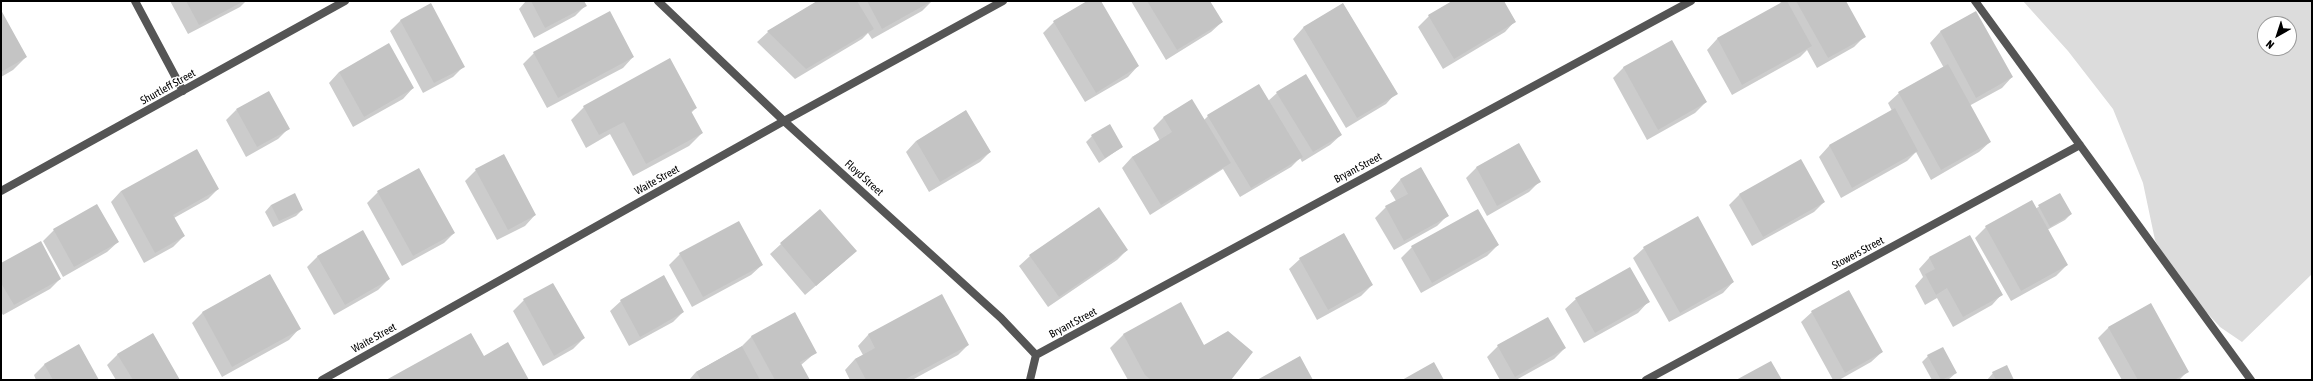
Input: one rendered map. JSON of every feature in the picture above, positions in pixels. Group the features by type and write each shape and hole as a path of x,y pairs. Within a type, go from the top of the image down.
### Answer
{"street":[{"path":"135,1 183,91"},
{"name":"Shurtleff Street","path":"1,191 345,1"},
{"name":"Floyd Street","path":"658,1 784,121 1001,318 1036,355"},
{"name":"Waite Street","path":"322,380 784,121 1003,1"},
{"name":"Bryant Street","path":"1036,355 1691,1"},
{"path":"1976,1 2251,380"},
{"name":"Stowers Street","path":"1646,380 2080,145"},
{"path":"1030,380 1036,355"}],"shaded area":[{"path":"2023,1 2312,1 2312,274 2242,342 2220,327 2176,279 2155,240 2143,183 2113,109 2068,51"}],"building":[{"path":"186,1 244,1 199,25"},
{"path":"531,1 584,1 587,6 545,28"},
{"path":"817,1 857,1 874,29 806,69 767,31"},
{"path":"867,1 932,1 882,29"},
{"path":"1087,1 1101,1 1139,66 1096,93 1053,21"},
{"path":"1147,1 1210,1 1223,22 1177,50"},
{"path":"1452,1 1504,1 1516,22 1454,59 1428,15"},
{"path":"1784,1 1787,1 1812,46 1742,85 1717,38"},
{"path":"1796,1 1846,1 1866,37 1828,58"},
{"path":"431,3 465,67 434,83 400,20"},
{"path":"1343,3 1398,94 1357,118 1303,27"},
{"path":"1,10 27,57 1,72"},
{"path":"610,11 634,57 558,98 533,52"},
{"path":"1976,11 2013,77 1976,98 1940,31"},
{"path":"1672,40 1707,102 1658,130 1623,67"},
{"path":"389,43 414,88 364,117 339,72"},
{"path":"670,58 697,108 691,111 703,133 646,164 624,122 599,135 583,106"},
{"path":"1948,64 1991,142 1941,170 1898,92"},
{"path":"1306,74 1342,135 1313,152 1276,92"},
{"path":"1259,84 1303,157 1251,188 1207,115"},
{"path":"269,91 290,129 257,147 236,109"},
{"path":"1192,99 1231,163 1161,205 1132,157 1172,132 1163,117"},
{"path":"1895,108 1918,151 1852,188 1829,145"},
{"path":"966,110 991,152 940,182 916,141"},
{"path":"1110,124 1123,147 1105,158 1091,135"},
{"path":"1519,143 1541,182 1497,206 1476,167"},
{"path":"197,149 219,189 173,215 185,236 155,253 121,191"},
{"path":"504,154 536,215 508,230 475,169"},
{"path":"1801,159 1825,202 1763,237 1739,194"},
{"path":"1421,167 1449,216 1404,241 1385,206 1408,194 1400,179"},
{"path":"419,168 455,233 413,256 377,191"},
{"path":"295,193 303,210 279,221 271,205"},
{"path":"2060,193 2072,214 2050,227 2038,205"},
{"path":"2032,200 2068,265 2021,291 1985,226"},
{"path":"97,204 119,242 74,267 53,229"},
{"path":"1099,207 1128,250 1059,297 1029,255"},
{"path":"820,209 857,251 816,286 780,243"},
{"path":"1478,209 1499,245 1432,283 1411,246"},
{"path":"1698,216 1734,282 1680,313 1643,247"},
{"path":"739,221 763,265 703,297 679,253"},
{"path":"363,230 390,279 345,305 317,256"},
{"path":"1344,233 1373,285 1328,310 1299,258"},
{"path":"1970,235 2003,295 1963,317 1947,288 1936,295 1925,274 1935,269 1929,257"},
{"path":"41,241 61,279 14,305 1,283 1,263"},
{"path":"1630,267 1650,302 1595,333 1575,298"},
{"path":"270,274 301,329 232,367 202,312"},
{"path":"664,275 684,312 640,337 620,300"},
{"path":"553,283 585,338 554,356 523,299"},
{"path":"1849,290 1883,352 1845,373 1811,311"},
{"path":"942,294 969,345 904,380 866,380 855,359 875,348 868,334"},
{"path":"1181,302 1204,345 1228,331 1253,352 1231,380 1151,380 1145,375 1123,334"},
{"path":"2151,303 2189,372 2174,380 2138,380 2108,327"},
{"path":"795,312 817,353 800,362 810,380 775,380 751,336"},
{"path":"1548,317 1566,348 1515,377 1497,345"},
{"path":"153,333 180,380 133,380 117,354"},
{"path":"471,333 484,356 508,342 529,380 386,380"},
{"path":"79,344 99,380 53,380 44,364"},
{"path":"742,346 760,380 701,380 696,372"},
{"path":"1943,347 1957,373 1941,380 1927,355"},
{"path":"1300,356 1313,380 1257,380"},
{"path":"1771,361 1782,380 1736,380"},
{"path":"1434,362 1444,380 1402,380"},
{"path":"2007,365 2014,380 1996,380 1992,372"}]}
